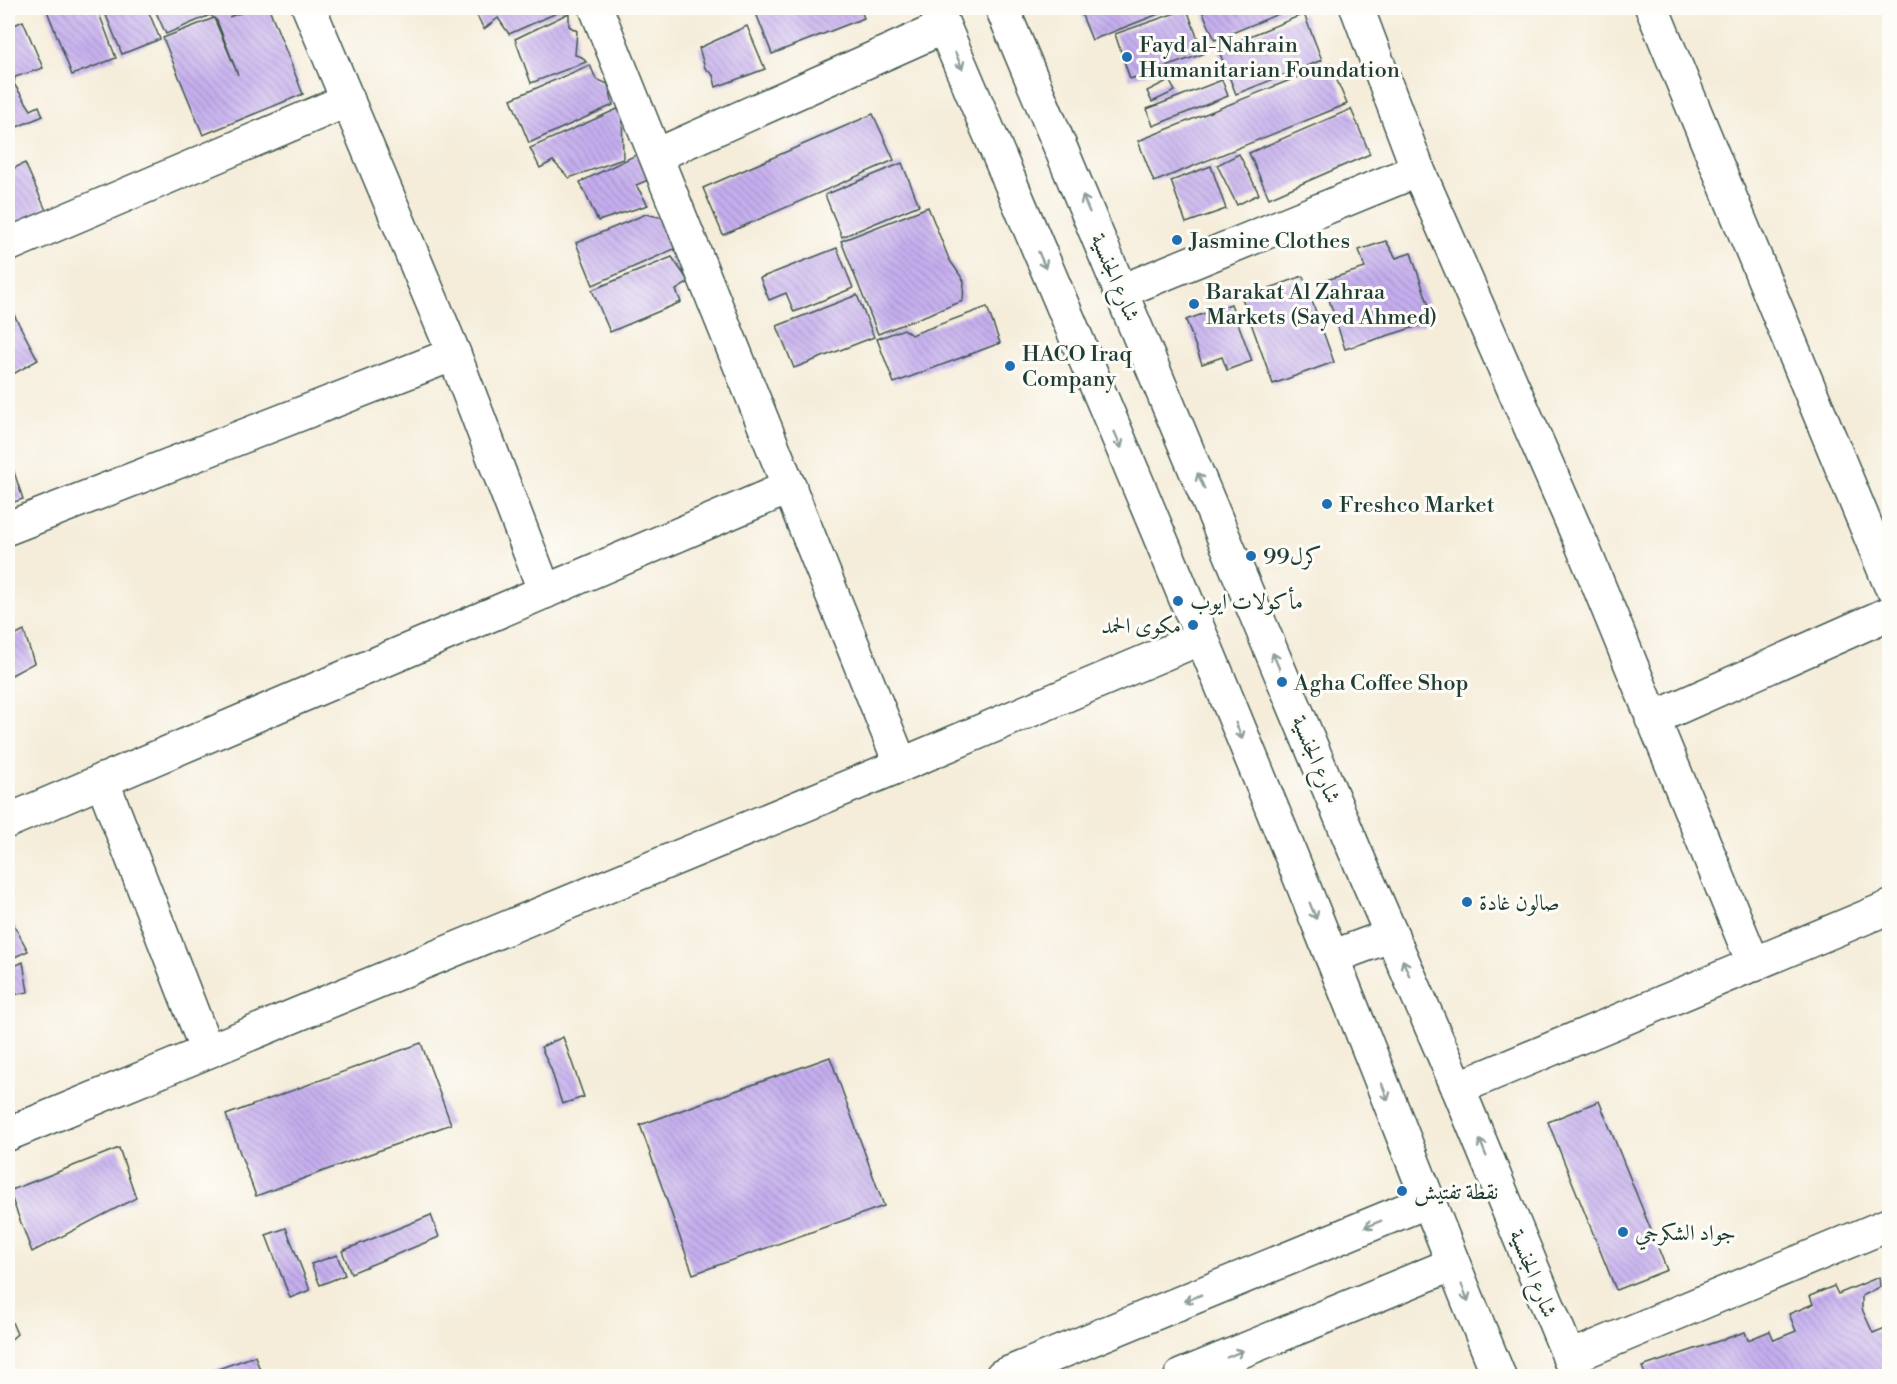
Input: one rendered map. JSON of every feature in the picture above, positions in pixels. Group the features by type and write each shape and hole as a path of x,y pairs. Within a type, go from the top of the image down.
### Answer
{"street":[{"path":"309,8 454,354 545,591"},
{"path":"596,8 657,155 900,765"},
{"name":"شارع الجنسية","path":"1002,8 1458,1088 1573,1367"},
{"path":"1357,8 1418,170 1582,545 1754,965"},
{"path":"1652,8 1890,584"},
{"path":"657,155 940,17 1201,638 1332,957 1499,1377"},
{"path":"8,245 348,100"},
{"path":"1122,291 1418,170"},
{"path":"8,528 454,354"},
{"path":"8,821 790,487"},
{"path":"1652,719 1890,613"},
{"path":"8,1134 1201,638"},
{"path":"102,780 207,1051"},
{"path":"1458,1088 1890,907"},
{"path":"1332,957 1392,935"},
{"path":"1002,1377 1428,1202"},
{"path":"1573,1367 1890,1224"},
{"path":"1181,1377 1453,1264"}],"building":[{"path":"46,8 97,8 116,58 72,75"},
{"path":"103,8 147,8 160,39 122,54"},
{"path":"154,8 249,8 229,17 254,8 269,8 303,94 203,135 163,38 214,18 210,15 166,34","holes":["214,18 217,21 238,75"]},
{"path":"473,8 568,8 509,34 498,18 484,29"},
{"path":"754,8 860,8 864,18 772,54"},
{"path":"1079,8 1174,8 1092,40"},
{"path":"1201,8 1293,8 1215,40"},
{"path":"1187,9 1203,54 1130,79 1115,34"},
{"path":"569,13 569,26 577,31 575,55 582,57 586,62 531,83 515,39"},
{"path":"1304,14 1322,60 1236,94 1218,49"},
{"path":"23,21 43,68 15,77 14,84 31,110 39,106 43,116 17,127 8,106 8,28"},
{"path":"747,26 765,69 716,87 713,75 705,68 699,48"},
{"path":"1330,64 1347,104 1154,182 1138,141"},
{"path":"590,65 596,79 608,84 613,105 529,143 511,99"},
{"path":"1169,80 1175,91 1152,102 1147,91"},
{"path":"1222,80 1228,96 1153,126 1147,109"},
{"path":"622,107 623,159 569,178 553,161 540,168 530,148"},
{"path":"1351,109 1370,154 1269,198 1249,153"},
{"path":"873,114 894,160 723,235 703,188"},
{"path":"638,154 648,180 636,185 648,205 598,221 580,182"},
{"path":"1239,154 1259,194 1237,205 1217,165"},
{"path":"25,163 48,215 8,231 8,217 11,216 8,211 8,171"},
{"path":"902,163 919,205 842,237 825,195"},
{"path":"1211,166 1226,209 1186,223 1171,181"},
{"path":"928,207 949,259 964,281 963,301 878,334 841,241"},
{"path":"646,214 664,218 681,246 593,285 576,243"},
{"path":"1386,241 1396,258 1411,253 1434,321 1345,349 1323,281 1365,268 1359,250"},
{"path":"837,248 853,288 794,312 786,293 769,300 760,278"},
{"path":"672,257 689,282 676,290 681,302 610,332 592,290"},
{"path":"1303,276 1334,362 1273,384 1242,298"},
{"path":"857,295 874,337 794,368 777,326"},
{"path":"1231,304 1252,361 1227,370 1222,357 1202,364 1186,320"},
{"path":"987,307 1000,343 894,383 877,339 904,329 911,335"},
{"path":"12,311 38,360 8,377 8,313"},
{"path":"11,463 23,499 8,504 8,465"},
{"path":"24,631 34,663 8,677 8,639"},
{"path":"8,914 28,951 8,960"},
{"path":"23,962 28,992 8,996 8,969"},
{"path":"563,1037 584,1097 562,1104 541,1047"},
{"path":"421,1043 451,1124 256,1196 226,1115"},
{"path":"830,1057 884,1206 693,1274 640,1125"},
{"path":"1599,1101 1667,1270 1616,1290 1548,1122"},
{"path":"119,1148 136,1198 32,1252 9,1191"},
{"path":"431,1215 439,1237 351,1273 342,1251"},
{"path":"286,1228 310,1290 290,1298 266,1235"},
{"path":"337,1255 345,1275 320,1285 311,1264"},
{"path":"1879,1277 1880,1287 1862,1296 1862,1309 1873,1333 1890,1326 1890,1376 1646,1376 1642,1367 1745,1332 1748,1340 1770,1331 1774,1340 1796,1331 1789,1314 1813,1304 1810,1296 1834,1286 1838,1294"},
{"path":"8,1313 17,1334 8,1342"},
{"path":"255,1356 262,1376 198,1376"}],"place":[{"name":"Fayd al-Nahrain Humanitarian Foundation","path":"1127,57"},
{"name":"Jasmine Clothes","path":"1177,240"},
{"name":"Barakat Al Zahraa Markets (Sayed Ahmed)","path":"1194,304"},
{"name":"HACO Iraq Company","path":"1010,366"},
{"name":"Freshco Market","path":"1327,504"},
{"name":"كرل99","path":"1251,556"},
{"name":"مأكولات ايوب","path":"1178,601"},
{"name":"مكوى الحمد","path":"1193,625"},
{"name":"Agha Coffee Shop","path":"1282,682"},
{"name":"صالون غادة","path":"1467,902"},
{"name":"نقطة تفتيش","path":"1402,1191"},
{"name":"جواد الشكرجي","path":"1623,1232"}]}
